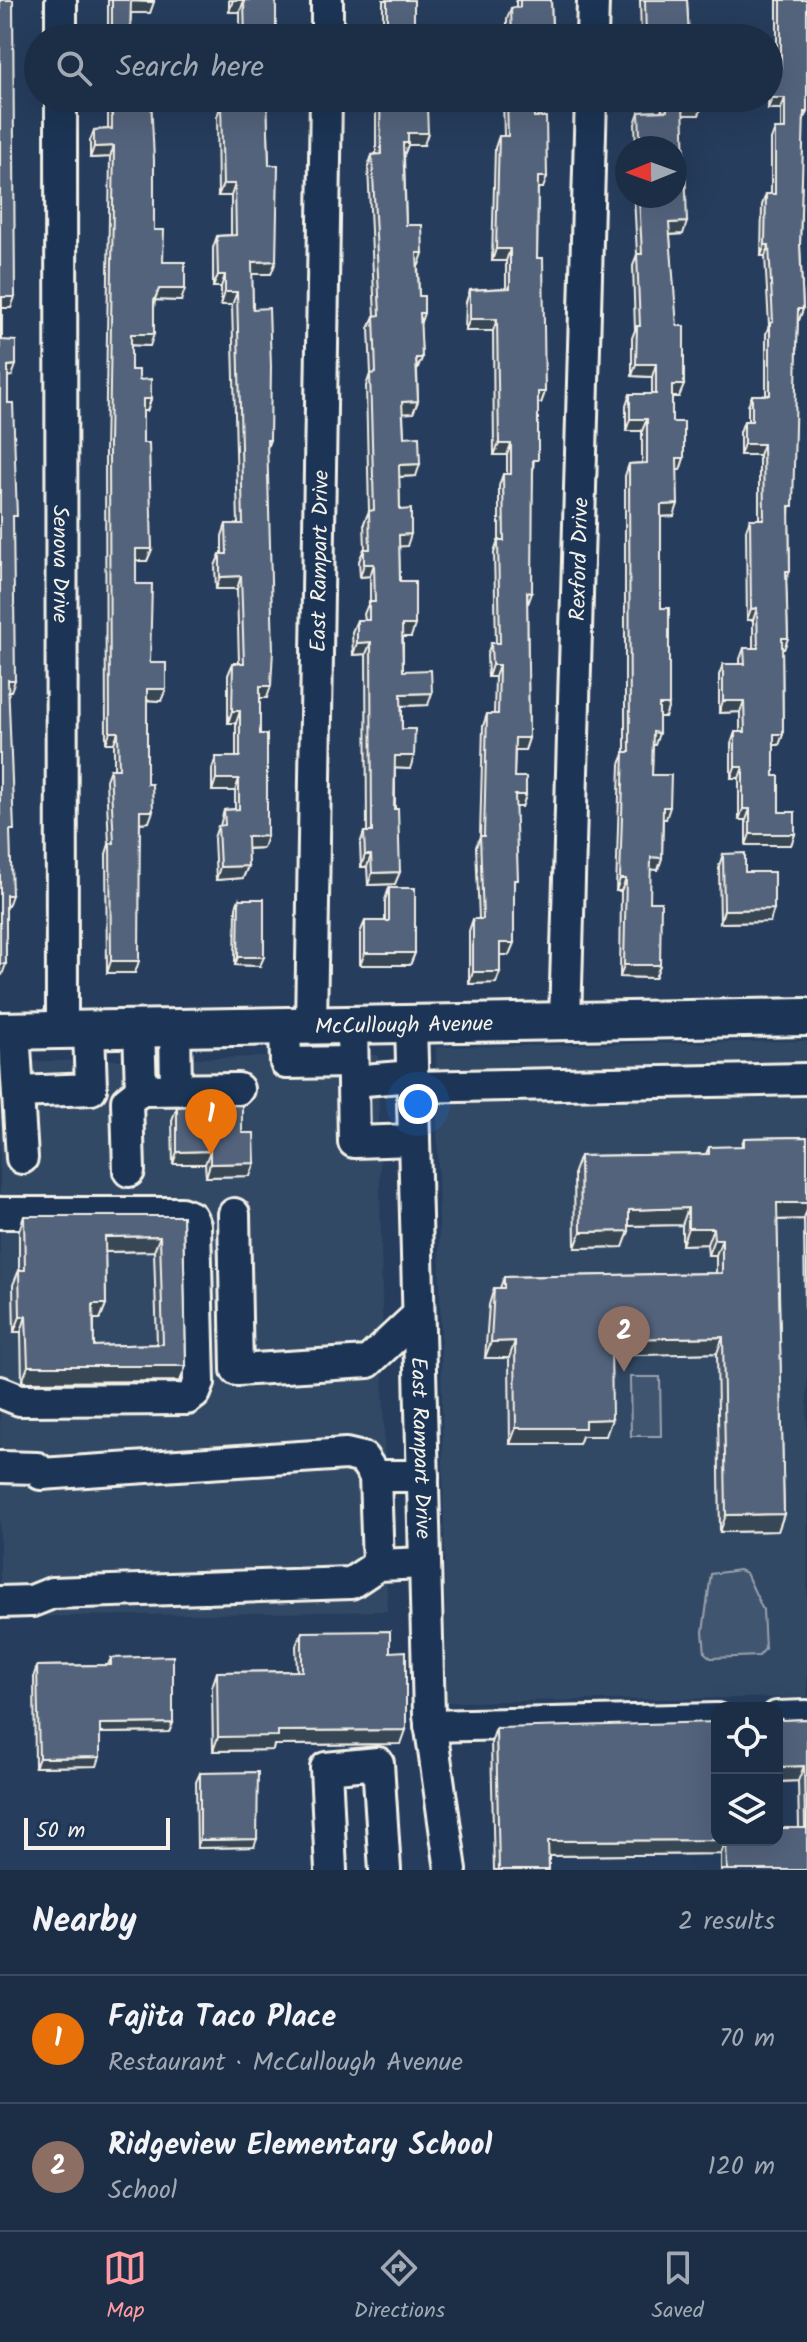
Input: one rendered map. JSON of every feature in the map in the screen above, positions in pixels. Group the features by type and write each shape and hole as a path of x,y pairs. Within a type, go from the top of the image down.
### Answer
{"main road":[{"name":"McCullough Avenue","path":"7,1031 807,1017"}],"street":[{"path":"61,0 61,24"},
{"path":"327,0 327,24"},
{"path":"592,24 593,0"},
{"name":"Senova Drive","path":"18,1092 91,1089 76,1030 61,112"},
{"name":"East Rampart Drive","path":"326,112 298,1026 286,1063 352,1071"},
{"name":"Rexford Drive","path":"565,1021 591,112"},
{"name":"East Rampart Drive","path":"411,1024 430,1726 451,1870"},
{"path":"352,1025 354,1142 414,1140"},
{"path":"175,1028 176,1089"},
{"path":"139,1029 141,1090"},
{"path":"7,1031 18,1092 22,1158"},
{"path":"352,1071 412,1081 807,1079"},
{"path":"129,1171 127,1101 141,1090 238,1089"},
{"path":"0,1213 181,1213 191,1217 195,1225 199,1383 195,1393 187,1399 20,1400 0,1392"},
{"path":"234,1214 237,1370 368,1362 417,1316"},
{"path":"0,1467 37,1468 41,1474 346,1454 363,1458 375,1476 378,1565"},
{"path":"375,1476 423,1476"},
{"path":"0,1602 32,1601 52,1593 351,1583 378,1565 425,1563"},
{"path":"783,1717 807,1716"},
{"path":"430,1726 711,1719"},
{"path":"331,1870 326,1768 378,1763 385,1870"}],"shaded area":[{"path":"807,1041 807,1697 447,1702 436,1047"},
{"path":"378,1055 387,1611 0,1617 0,1062"},
{"path":"630,1377 660,1377 661,1436 631,1436"},
{"path":"739,1570 746,1573 763,1610 765,1649 759,1656 711,1658 705,1653 703,1632 711,1574"}],"building":[{"path":"0,0 13,0 15,297 2,297 2,340 16,341 16,365 8,366 8,403 13,403 17,516 13,516 15,680 8,680 14,830 10,830 12,895 6,895 6,964 0,964"},
{"path":"112,0 154,0 131,1 130,24 112,24"},
{"path":"244,0 276,0 276,24 245,24"},
{"path":"387,0 414,0 414,24 387,24"},
{"path":"520,0 551,0 552,24 512,24 511,8 520,7"},
{"path":"645,0 687,0 688,24 646,24"},
{"path":"781,0 807,0 807,112 804,112 800,245 803,309 798,309 793,506 789,506 790,571 786,571 788,638 782,638 783,734 774,734 774,776 779,776 779,812 795,812 795,834 750,834 750,809 743,809 743,767 735,767 735,732 745,732 744,701 723,701 723,664 745,664 744,648 758,648 757,608 751,609 750,519 764,519 763,444 744,444 744,421 752,421 752,395 770,395 770,323 773,322 769,245 765,245 766,194 775,194 775,129 785,129"},
{"path":"112,112 152,112 154,230 164,230 163,262 185,262 185,289 159,289 154,301 154,334 131,334 131,370 139,370 139,380 151,379 151,399 143,399 143,443 149,443 152,549 136,549 136,584 152,584 150,663 166,663 166,689 147,689 147,784 152,784 153,811 140,811 139,961 111,961 110,843 114,843 110,769 119,769 118,732 110,732 109,444 114,146 94,147 94,130 112,129"},
{"path":"221,112 267,112 269,165 278,165 276,261 252,262 253,309 269,308 271,366 270,440 267,440 273,650 271,686 260,686 260,734 267,734 267,836 247,837 248,866 220,867 218,826 225,825 224,810 239,809 239,779 216,779 216,757 240,757 240,711 232,711 233,663 244,663 241,576 220,577 220,554 227,554 226,524 243,524 237,292 225,292 225,275 218,275 217,236 236,235 235,184 223,184"},
{"path":"380,112 427,112 428,133 408,133 408,143 403,143 406,225 422,225 423,253 417,253 419,296 424,296 424,313 420,313 422,358 416,358 418,401 402,402 404,437 419,436 420,464 399,465 400,510 411,509 411,534 399,535 400,581 415,581 415,625 402,625 403,671 431,670 432,693 401,694 402,729 415,729 414,756 395,756 394,809 398,809 400,872 372,873 371,855 365,855 364,832 372,832 371,642 357,643 357,620 369,620 369,602 375,602 374,564 364,564 364,549 370,549 369,511 374,510 370,374 376,373 374,316 380,315 372,155 381,154"},
{"path":"507,112 534,112 534,117 546,117 547,177 538,177 537,258 543,258 545,392 538,392 538,460 533,460 532,593 527,592 529,738 515,738 514,777 526,777 526,795 515,795 518,880 514,880 514,943 500,943 500,972 473,972 473,919 483,919 480,836 484,836 487,714 498,714 499,665 492,665 491,643 500,643 498,541 504,541 503,474 511,474 511,444 499,444 497,319 470,319 470,290 510,288 510,249 496,249 499,136 508,136"},
{"path":"639,112 683,112 684,136 640,136"},
{"path":"640,208 687,208 687,222 669,223 677,326 684,326 684,385 672,385 672,422 684,422 684,458 677,458 678,504 661,505 661,608 669,608 669,705 659,705 659,733 653,732 652,775 671,775 670,807 663,807 662,858 651,857 650,902 661,902 660,965 624,965 626,879 620,879 624,752 630,752 629,464 647,463 647,419 630,419 630,394 656,394 656,364 636,364 637,326 640,326 637,254 642,254"},
{"path":"745,853 745,872 774,872 774,909 724,910 723,854"},
{"path":"389,888 415,888 415,953 365,953 365,921 389,921"},
{"path":"239,899 264,899 264,957 238,957"},
{"path":"242,1105 242,1133 254,1133 255,1163 210,1164 210,1151 177,1152 177,1107"},
{"path":"807,1137 807,1203 777,1203 784,1514 726,1515 723,1337 611,1339 612,1419 585,1420 585,1428 516,1428 515,1341 491,1342 494,1288 504,1288 504,1277 722,1273 722,1239 714,1239 713,1228 688,1228 688,1208 629,1210 629,1231 581,1232 580,1156 709,1154 709,1147 744,1146 744,1138"},
{"path":"24,1216 183,1216 186,1366 28,1366 26,1316 20,1317 19,1270 25,1270","holes":["160,1236 163,1344 94,1346 93,1304 106,1304 105,1237"]},
{"path":"390,1631 390,1652 406,1651 406,1730 278,1731 278,1736 218,1737 217,1672 302,1671 302,1632"},
{"path":"173,1656 173,1723 100,1724 100,1757 39,1758 37,1666 111,1665 111,1658"},
{"path":"807,1719 807,1870 727,1870 726,1846 783,1846 783,1828 805,1828 804,1766 783,1767 783,1720"},
{"path":"711,1722 711,1840 548,1841 549,1870 499,1870 496,1728"},
{"path":"258,1772 257,1839 200,1840 200,1773"}],"place":[{"name":"Fajita Taco Place","path":"211,1155"},
{"name":"Ridgeview Elementary School","path":"624,1372"}]}
